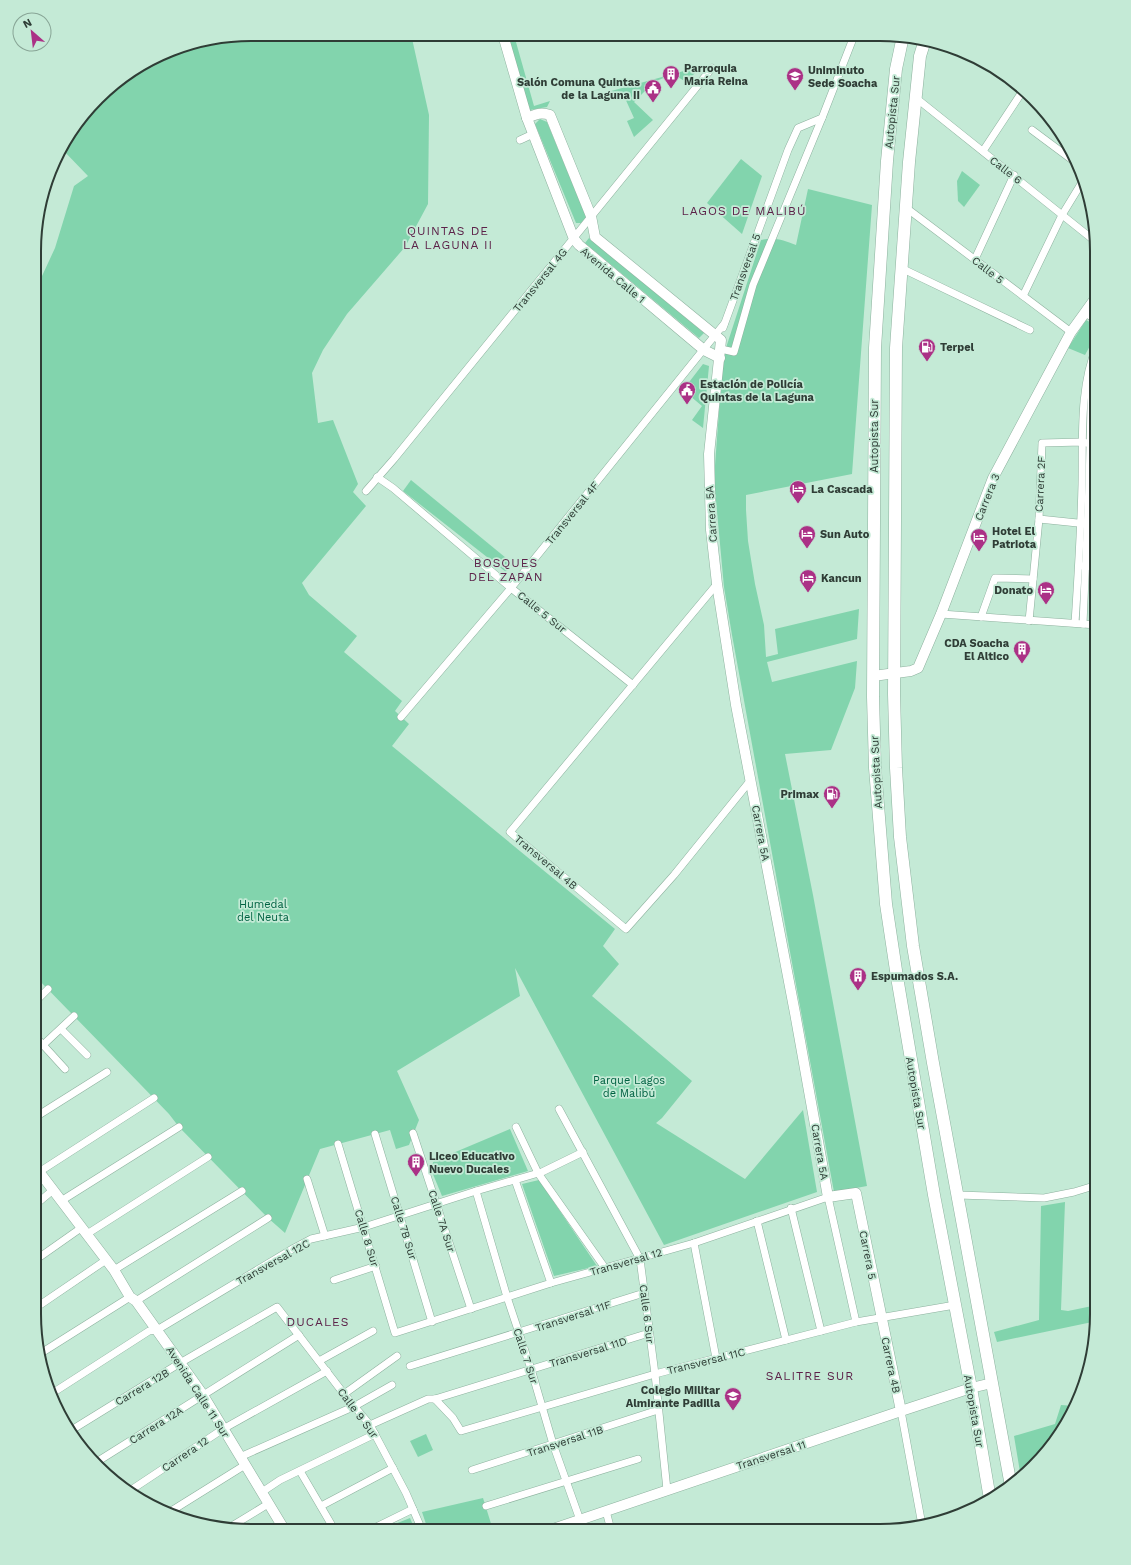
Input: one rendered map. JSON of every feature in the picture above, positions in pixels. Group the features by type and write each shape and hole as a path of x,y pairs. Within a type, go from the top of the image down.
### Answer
{"highway":[{"name":"Autopista Sur","path":"902,42 896,69 888,153 875,348 873,676 875,768 886,904 917,1098 971,1388 989,1494"},
{"name":"Autopista Sur","path":"923,45 920,56 905,207 896,348 894,673 896,768 900,837 904,881 913,946 1010,1480"}],"main road":[{"name":"Avenida Calle 1","path":"505,41 527,118 574,239 590,255 704,350 720,346"},
{"name":"Avenida Calle 1","path":"527,118 543,113 550,115 591,216 595,237 720,346"},
{"name":"Carrera 3","path":"873,676 918,668 941,614 994,478 1071,332 1090,306"},
{"name":"Carrera 5A","path":"720,346 709,454 710,516 717,584 736,705 794,1006 828,1197"},
{"name":"Avenida Calle 11 Sur","path":"41,1174 114,1270 133,1299 157,1330 203,1396 281,1524"},
{"name":"Transversal 12","path":"828,1197 856,1193"},
{"name":"Carrera 5","path":"856,1193 881,1318"},
{"name":"Carrera 4B","path":"881,1318 901,1411"},
{"name":"Transversal 11","path":"568,1524 901,1411 971,1388 992,1383"}],"street":[{"path":"720,346 734,352 753,285 852,41"},
{"name":"Transversal 4G","path":"366,491 394,459 574,239 591,216 712,68"},
{"path":"983,151 1020,94"},
{"name":"Calle 6","path":"916,98 1090,237"},
{"name":"Transversal 5","path":"720,346 724,324 770,195 798,128 822,118"},
{"path":"1032,130 1068,157"},
{"path":"520,140 534,134"},
{"path":"975,259 1014,175"},
{"path":"1022,296 1062,215 1080,186"},
{"name":"Calle 5","path":"905,207 1071,332"},
{"path":"901,268 1030,330"},
{"path":"1085,314 1090,316"},
{"name":"Transversal 4F","path":"402,717 511,588 704,350 720,346"},
{"path":"1083,624 1082,566 1085,485 1082,442 1086,376 1090,363"},
{"path":"1082,442 1090,443"},
{"name":"Carrera 2F","path":"1030,621 1039,519 1042,443 1082,442"},
{"path":"1085,485 1090,462"},
{"name":"Calle 5 Sur","path":"377,477 399,493 511,588 633,685"},
{"path":"1085,485 1090,485"},
{"path":"1039,519 1090,524"},
{"path":"1082,566 1090,567"},
{"path":"1075,623 1082,566"},
{"path":"981,617 995,578 1033,579"},
{"name":"Transversal 4B","path":"717,584 510,832 626,929 674,875 750,781"},
{"path":"941,614 1090,624"},
{"path":"41,996 48,989"},
{"path":"65,1069 43,1045 74,1016"},
{"path":"61,1029 87,1055"},
{"path":"41,1114 107,1072"},
{"path":"41,1166 154,1098"},
{"name":"Calle 6 Sur","path":"559,1109 640,1259 655,1374 667,1490"},
{"path":"516,1126 538,1173 605,1268"},
{"path":"61,1201 179,1127"},
{"name":"Calle 7A Sur","path":"413,1133 471,1309"},
{"name":"Calle 7B Sur","path":"375,1134 432,1322"},
{"name":"Calle 8 Sur","path":"338,1144 395,1333"},
{"name":"Transversal 12C","path":"56,1391 149,1331 157,1330 311,1239 364,1227 538,1173 583,1152"},
{"path":"41,1256 208,1157"},
{"path":"307,1179 324,1236"},
{"path":"515,1180 551,1283"},
{"path":"958,1195 1044,1198 1090,1187"},
{"path":"41,1200 53,1190"},
{"name":"Calle 7 Sur","path":"476,1191 507,1297 531,1369 553,1444 580,1520"},
{"path":"114,1270 242,1192"},
{"name":"Transversal 12","path":"395,1333 551,1283 694,1243 757,1222 791,1208 828,1197"},
{"name":"Carrera 5A","path":"828,1197 856,1322"},
{"path":"791,1208 821,1331"},
{"path":"44,1351 268,1218"},
{"path":"757,1222 786,1340"},
{"path":"694,1243 716,1358"},
{"path":"41,1304 106,1260"},
{"path":"334,1280 376,1266"},
{"name":"Transversal 11F","path":"410,1366 644,1293"},
{"name":"Transversal 11C","path":"435,1399 453,1418 461,1431 655,1374 856,1322 955,1305"},
{"name":"Calle 9 Sur","path":"277,1307 344,1394 370,1425 393,1468 419,1524"},
{"name":"Carrera 12B","path":"74,1428 180,1363 277,1307"},
{"path":"319,1361 373,1331"},
{"name":"Transversal 11D","path":"370,1425 428,1399 435,1399 649,1333"},
{"name":"Carrera 12A","path":"99,1460 299,1335"},
{"path":"344,1394 397,1356"},
{"name":"Carrera 12","path":"133,1489 224,1429 327,1371"},
{"path":"174,1509 243,1461 355,1406 392,1384"},
{"name":"Transversal 11B","path":"472,1470 658,1410"},
{"path":"901,1411 921,1520"},
{"path":"262,1492 280,1480 375,1434"},
{"path":"486,1506 638,1459"},
{"path":"321,1506 393,1468"},
{"path":"300,1471 331,1524"},
{"path":"236,1524 268,1504"},
{"path":"382,1524 413,1509"},
{"path":"606,1511 609,1524"}],"green space":[{"name":"Humedal del Neuta","path":"237,41 413,41 429,115 428,204 405,247 347,314 323,350 312,373 318,423 333,420 358,484 353,492 366,506 302,583 309,595 357,636 344,652 402,701 395,711 409,724 392,746 615,929 603,946 619,964 592,996 692,1081 662,1118 656,1123 745,1179 803,1110 817,1192 664,1245 515,968 520,996 397,1071 419,1120 409,1145 396,1149 390,1130 320,1149 285,1233 268,1218 179,1127 169,1114 41,982 41,278 55,248 74,186 88,176 66,153 84,123 102,102 134,76 183,52 210,45"},
{"path":"508,41 516,41 534,106 550,101 547,107 530,110"},
{"path":"702,66 686,82 673,74 654,82 634,102 653,120 634,137 627,121 634,118 624,96 607,100 604,93"},
{"path":"540,119 547,122 586,217 581,223 576,223 535,124"},
{"path":"741,159 762,176 742,234 707,203"},
{"path":"962,171 980,185 964,207 958,201 957,181"},
{"path":"808,189 872,205 852,474 746,495 746,510 748,541 764,625 766,657 778,654 775,629 859,609 857,639 767,662 772,682 857,661 855,688 831,750 785,754 813,895 867,1186 834,1192 732,635 724,587 714,479 723,357 761,240 779,240 796,245"},
{"path":"589,238 704,333 699,338 585,243"},
{"path":"1086,320 1090,322 1090,346 1085,355 1068,348"},
{"path":"703,364 709,366 703,428 692,420 702,406 683,390"},
{"path":"411,480 512,563 506,572 403,491"},
{"path":"510,1129 528,1171 442,1196 430,1167 434,1161"},
{"path":"539,1180 597,1266 554,1276 522,1184"},
{"path":"1065,1202 1061,1310 1068,1311 1090,1306 1090,1322 997,1342 994,1332 1039,1320 1041,1206"},
{"path":"1061,1405 1069,1406 1055,1431 1047,1442 1020,1471 1014,1436 1055,1424"},
{"path":"426,1434 433,1450 418,1457 410,1441"},
{"path":"483,1498 491,1524 426,1524 422,1512"},
{"path":"410,1518 412,1524 395,1524"}],"place":[{"name":"Parroquia María Reina","path":"671,89"},
{"name":"Uniminuto Sede Soacha","path":"795,91"},
{"name":"Salón Comuna Quintas de la Laguna II","path":"653,103"},
{"name":"Terpel","path":"927,362"},
{"name":"Estación de Policía Quintas de la Laguna","path":"687,405"},
{"name":"La Cascada","path":"798,504"},
{"name":"Sun Auto","path":"807,549"},
{"name":"Hotel El Patriota","path":"979,552"},
{"name":"Kancun","path":"808,593"},
{"name":"Donato","path":"1046,605"},
{"name":"CDA Soacha El Altico","path":"1022,664"},
{"name":"Primax","path":"832,809"},
{"name":"Espumados S.A.","path":"858,991"},
{"name":"Liceo Educativo Nuevo Ducales","path":"416,1177"},
{"name":"Colegio Militar Almirante Padilla","path":"733,1411"}],"district":[{"name":"LAGOS DE MALIBÚ","path":"744,211"},
{"name":"QUINTAS DE LA LAGUNA II","path":"448,238"},
{"name":"BOSQUES DEL ZAPAN","path":"506,570"},
{"name":"DUCALES","path":"318,1322"},
{"name":"SALITRE SUR","path":"810,1376"}],"park label":[{"name":"Parque Lagos de Malibú","path":"629,1086"}]}
